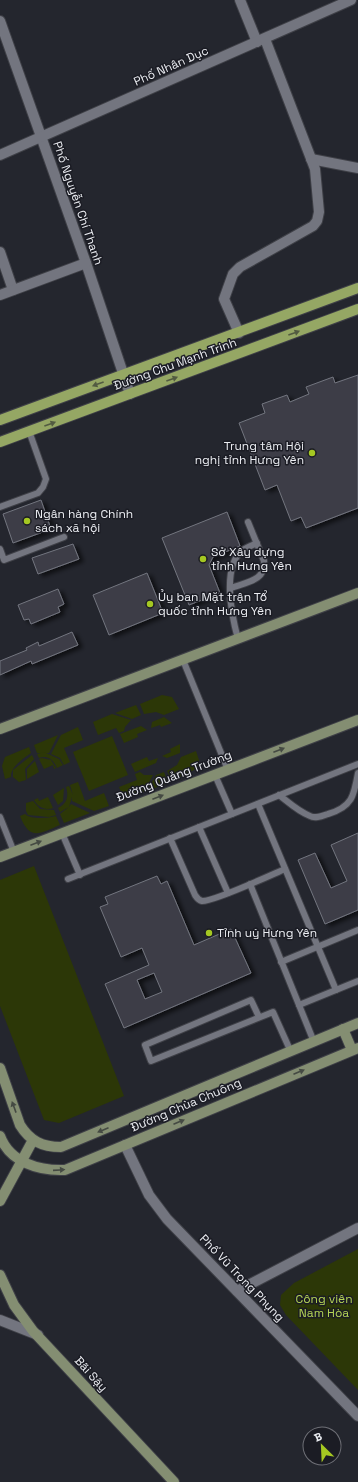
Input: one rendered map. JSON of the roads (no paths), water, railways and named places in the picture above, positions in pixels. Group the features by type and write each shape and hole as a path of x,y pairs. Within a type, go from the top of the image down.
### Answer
{"main road":[{"name":"Đường Chu Mạnh Trinh","path":"0,420 358,288"},
{"name":"Đường Chu Mạnh Trinh","path":"0,442 358,309"}],"street":[{"path":"239,333 224,299 234,274 240,267 313,226 317,221 319,212 315,169 261,41 240,0"},
{"name":"Phố Nhân Dục","path":"0,155 351,0"},
{"name":"Phố Nguyễn Chí Thanh","path":"0,21 86,263 130,394"},
{"path":"311,159 358,168"},
{"path":"0,252 12,290"},
{"path":"0,295 86,263"},
{"path":"0,729 358,593"},
{"name":"Đường Quảng Trường","path":"0,857 358,720"},
{"name":"Đường Chùa Chuông","path":"32,1140 51,1147 70,1144 358,1023"},
{"path":"343,1029 355,1049"},
{"name":"Đường Chùa Chuông","path":"22,1161 42,1169 65,1170 355,1049"},
{"path":"0,1068 20,1125 32,1140 0,1201"},
{"path":"0,1136 10,1152 22,1161"},
{"name":"Phố Vũ Trọng Phụng","path":"125,1145 149,1195 167,1219 358,1416"},
{"path":"237,1291 358,1228"},
{"name":"Bãi Sậy","path":"0,1275 14,1305 38,1335 174,1482"},
{"path":"0,1320 38,1335"}],"lane":[{"path":"0,507 38,493 43,487 46,479 29,431"},
{"path":"231,588 258,578 263,574 264,561 248,522"},
{"path":"0,549 4,560 64,537"},
{"path":"238,639 232,615 231,588 235,559 242,550 257,543"},
{"path":"183,660 228,770"},
{"path":"68,880 358,764"},
{"path":"279,795 310,817 318,817 335,812 349,804 354,795 358,773"},
{"path":"215,775 232,814"},
{"path":"258,804 336,990"},
{"path":"0,817 14,852"},
{"path":"199,827 228,892"},
{"path":"62,834 80,875"},
{"path":"170,838 195,895 199,900 204,901 285,869"},
{"path":"250,884 314,1042"},
{"path":"281,962 358,930"},
{"path":"299,1005 358,981"},
{"path":"259,1017 251,1000 145,1045 151,1061 273,1012 290,1052"}],"place":[{"name":"Trung tâm Hội nghị tỉnh Hưng Yên","path":"312,453"},
{"name":"Ngân hàng Chính sách xã hội","path":"27,521"},
{"name":"Sở Xây dựng tỉnh Hưng Yên","path":"203,559"},
{"name":"Ủy ban Mặt trận Tổ quốc tỉnh Hưng Yên","path":"150,604"},
{"name":"Tỉnh uỷ Hưng Yên","path":"209,933"}],"park label":[{"name":"Công viên Nam Hòa","path":"324,1306"}]}
